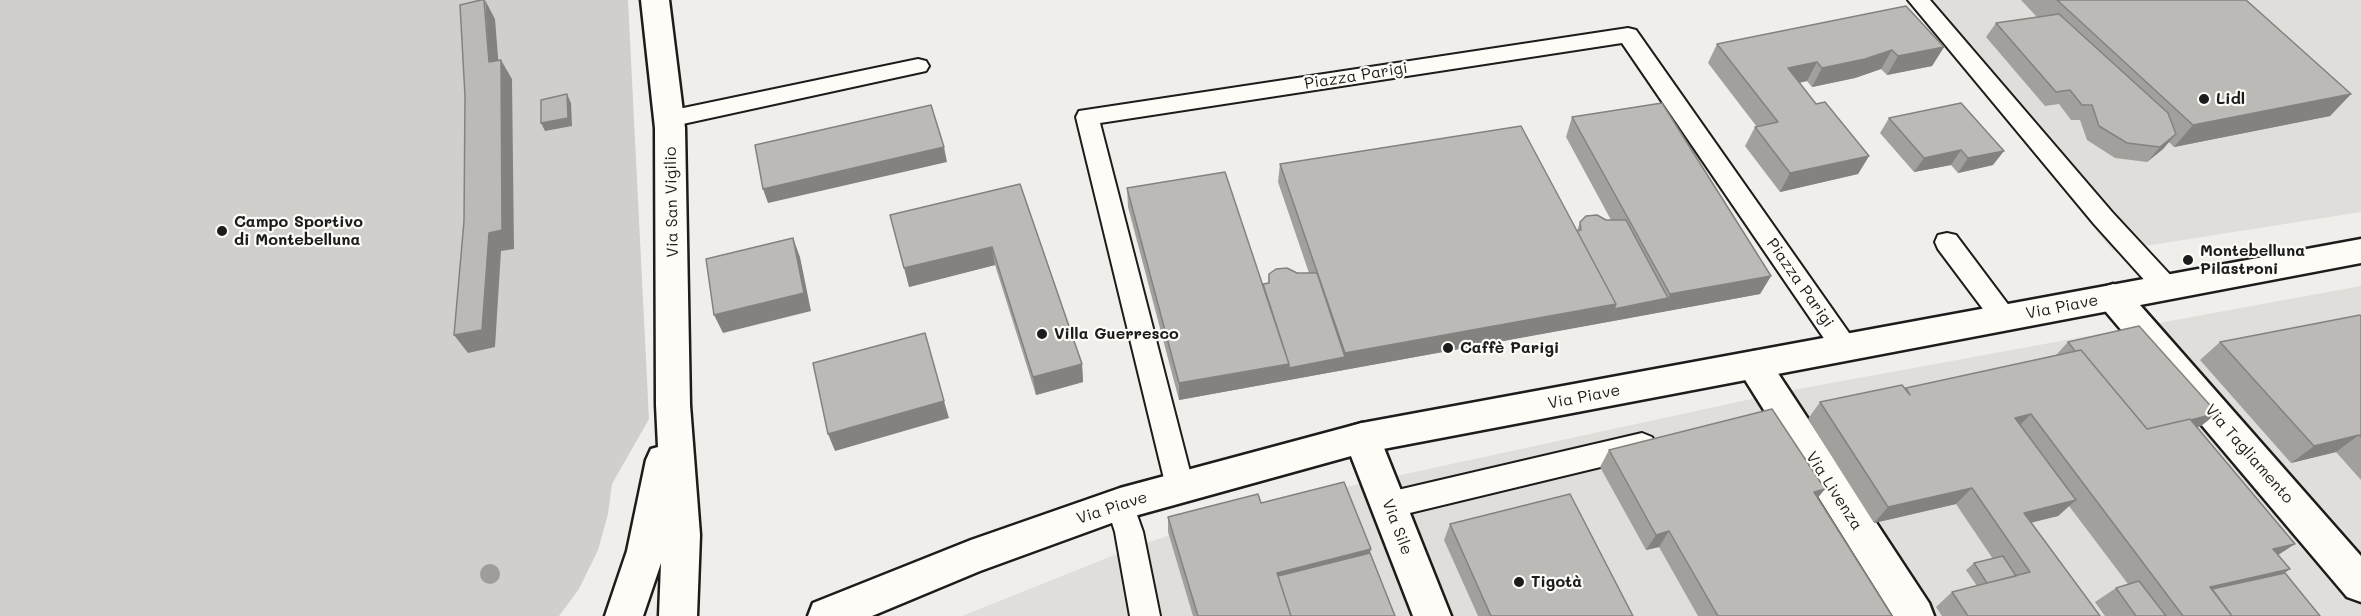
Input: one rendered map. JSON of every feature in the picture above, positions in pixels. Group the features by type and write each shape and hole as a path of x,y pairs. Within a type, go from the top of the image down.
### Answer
{"street":[{"name":"Via San Vigilio","path":"655,0 669,119 673,405 681,535 678,616"},
{"name":"Via Piave","path":"827,616 971,557 1120,504 1362,438 2361,250"},
{"name":"Via Tagliamento","path":"2113,297 2361,584"},
{"name":"Via Livenza","path":"1754,365 1915,616"},
{"name":"Via San Vigilio","path":"624,611 646,550 673,405"},
{"name":"Via Sile","path":"1362,438 1432,616"}],"lane":[{"path":"1918,0 2088,200 2166,287"},
{"name":"Piazza Parigi","path":"1179,488 1173,454 1087,117 1628,35 1845,348"},
{"path":"669,119 918,66"},
{"path":"1947,242 2004,318"},
{"path":"1389,505 1671,438"},
{"path":"1120,504 1129,532 1145,616"}],"shaded area":[{"name":"Campo Sportivo di Montebelluna","path":"0,0 628,0 649,419 612,484 608,514 598,550 579,589 559,616 0,616"},
{"path":"1908,0 2361,0 2361,212 2113,251"},
{"path":"2361,286 2361,616 962,616 1142,544 1290,499 1793,390"}],"building":[{"path":"484,0 489,62 501,60 502,230 489,233 482,330 454,335 464,221 465,96 460,5"},
{"path":"2057,0 2246,0 2351,94 2193,125"},
{"path":"1906,6 1944,47 1898,56 1892,50 1865,59 1822,68 1817,62 1788,68 1816,104 1825,102 1869,156 1790,173 1755,127 1778,122 1717,44"},
{"path":"2059,14 2168,113 2176,134 2160,147 2127,143 2099,126 2092,105 2082,105 2070,90 2056,92 1996,23"},
{"path":"567,94 568,118 541,123 541,100"},
{"path":"1662,103 1771,276 1670,294 1572,117"},
{"path":"1961,103 2004,151 1968,158 1961,150 1924,158 1889,118"},
{"path":"931,105 944,147 763,189 755,145"},
{"path":"1521,126 1616,304 1345,353 1280,164"},
{"path":"1225,172 1289,364 1179,383 1127,188"},
{"name":"Villa Guerresco","path":"1020,184 1082,364 1033,377 992,247 904,268 890,215"},
{"path":"1597,215 1606,220 1626,220 1668,298 1614,309 1616,304 1577,231 1581,230 1580,222 1586,216"},
{"path":"793,238 804,293 714,315 706,259"},
{"path":"1287,268 1297,273 1317,273 1345,357 1289,368 1263,284 1269,283 1269,274 1276,269"},
{"path":"2360,315 2361,437 2359,435 2314,446 2220,342"},
{"path":"2139,326 2217,413 2147,429 2081,350 2075,351 2068,342"},
{"path":"925,333 944,401 828,434 813,363"},
{"path":"2081,350 2147,429 2190,419 2295,544 2273,549 2290,569 2210,587 2232,616 2183,616 2031,414 2015,418 2076,500 2024,513 2100,616 1968,616 1952,592 2030,572 1972,488 1888,507 1820,402 1902,385 1910,395 1906,388"},
{"path":"1772,409 1825,489 1814,492 1892,616 1718,616 1669,531 1656,535 1609,450"},
{"path":"1344,482 1371,549 1277,573 1291,616 1198,616 1168,517 1258,494 1261,503"},
{"path":"1570,494 1633,616 1491,616 1450,524"},
{"path":"1370,553 1395,616 1291,616 1278,576"},
{"path":"2003,556 2016,576 1987,583 1974,563"},
{"path":"2285,573 2320,616 2232,616 2212,589"},
{"path":"2139,581 2166,616 2136,616 2116,588"}],"place":[{"name":"Lidl","path":"2204,99"},
{"name":"Campo Sportivo di Montebelluna","path":"222,231"},
{"name":"Montebelluna Pilastroni","path":"2188,260"},
{"name":"Villa Guerresco","path":"1042,334"},
{"name":"Caffè Parigi","path":"1448,348"},
{"name":"Tigotà","path":"1519,582"}]}
